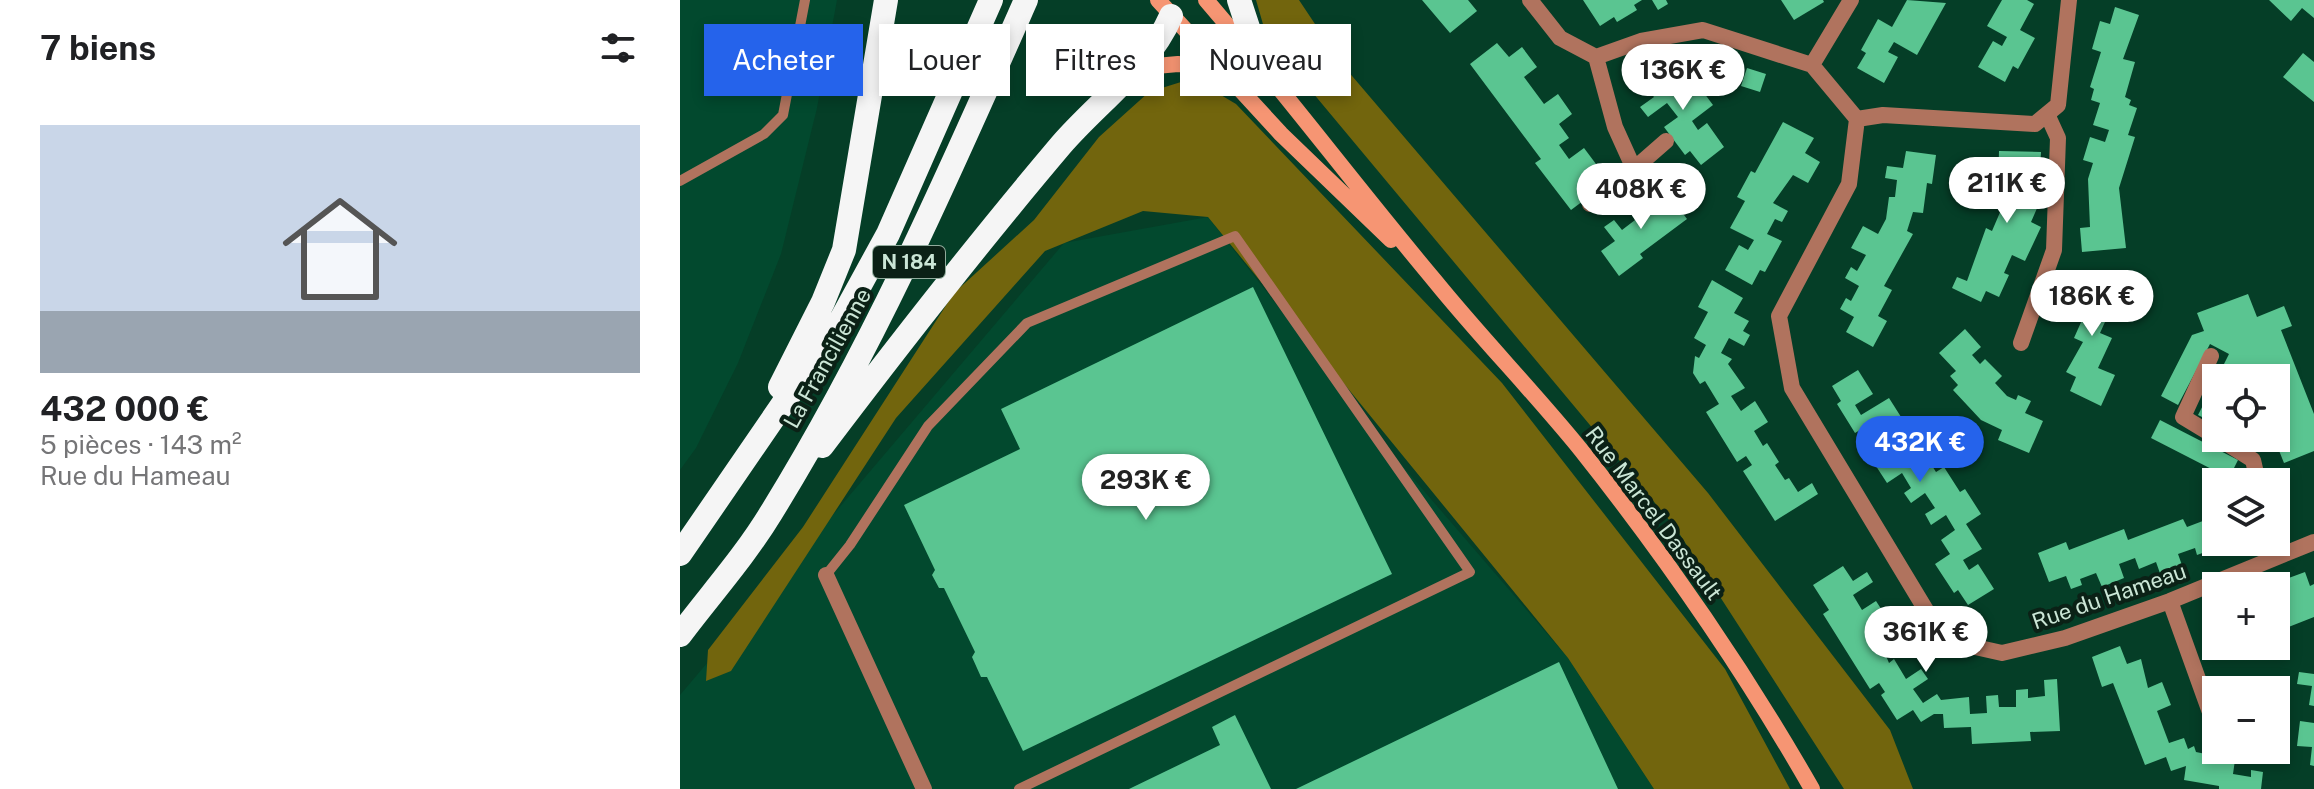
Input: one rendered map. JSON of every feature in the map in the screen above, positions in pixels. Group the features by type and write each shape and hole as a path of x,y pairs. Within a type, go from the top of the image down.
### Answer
{"highway":[{"path":"724,494 823,302 844,250 886,0"},
{"name":"La Francilienne","path":"680,554 842,318 888,234 991,0"},
{"name":"La Francilienne","path":"680,635 770,514 914,252 1026,0"},
{"path":"1239,0 1247,24"},
{"path":"770,514 1005,211 1106,96"}],"street":[{"name":"Rue Marcel Dassault","path":"1206,0 1227,24"},
{"path":"1530,0 1560,38 1596,57 1615,127 1634,169"},
{"path":"1812,65 1851,0"},
{"path":"1596,57 1641,41 1703,30 1812,65 1857,119 1883,115 2035,124 2058,105 2069,0"},
{"name":"Rue Marcel Dassault","path":"1168,5 1183,24"},
{"name":"Rue Marcel Dassault","path":"1246,96 1435,282"},
{"name":"Rue Marcel Dassault","path":"1287,96 1435,282 1580,450 1650,541 1724,645 1812,789"},
{"path":"2021,343 2054,250 2058,138 2047,114"},
{"name":"Rue du Hameau","path":"1857,119 1849,184 1779,316 1792,388 1944,640 2002,653 2065,638 2170,601 2258,556"},
{"path":"1590,204 1666,141"},
{"path":"2207,364 2211,356"},
{"path":"2202,376 2183,417 2202,429"},
{"path":"2240,452 2253,460 2255,468"},
{"name":"Rue du Hameau","path":"2290,546 2314,542"},
{"path":"826,575 924,789"},
{"path":"2170,601 2202,676"}],"lane":[{"path":"680,181 764,134 783,115 805,0"},
{"path":"826,575 850,545 928,426 1027,323 1235,236 1470,572 1019,789"}],"shaded area":[{"path":"680,0 837,0 833,24 704,24 704,96 819,96 781,254 738,363 696,448 680,470"},
{"path":"1256,0 1299,0 1315,24 1263,24"},
{"path":"1351,75 1708,493 1890,730 1913,789 1844,789 1675,527 1315,96 1351,96"},
{"path":"1180,82 1180,96 1223,96 1236,104 1502,383 1725,669 1790,789 1654,789 1568,658 1208,217 1143,211 1045,251 896,418 731,671 706,681 708,650 803,527 954,293 1034,220 1099,137 1145,96 1164,96 1164,87"},
{"path":"1208,217 1406,470 1568,658 1654,789 680,789 680,695 1064,243"}],"building":[{"path":"1422,0 1468,0 1477,11 1450,33"},
{"path":"1583,0 1642,0 1634,5 1637,10 1617,22 1614,17 1600,26"},
{"path":"1652,0 1666,0 1668,4 1658,10"},
{"path":"1781,0 1823,0 1824,2 1794,20"},
{"path":"1907,0 1946,3 1917,55 1894,42 1888,52 1898,57 1884,83 1857,68 1866,53 1861,50 1878,19 1892,27"},
{"path":"2002,0 2027,0 2034,4 2020,30 2035,38 2018,69 2013,66 2005,82 1978,67 1993,41 2002,46 2007,37 1987,26"},
{"path":"2269,0 2314,0 2314,18 2302,8 2291,21"},
{"path":"2115,7 2139,15 2123,59 2135,62 2125,97 2131,100 2129,105 2137,108 2128,135 2135,137 2119,188 2126,248 2082,252 2080,228 2090,227 2088,179 2093,163 2083,160 2090,137 2105,142 2109,130 2093,125 2100,103 2091,100 2094,89 2090,87 2101,52 2092,49 2100,21 2110,24"},
{"path":"1497,43 1509,57 1522,47 1537,67 1524,77 1544,104 1558,94 1572,114 1559,124 1569,138 1559,145 1569,159 1584,148 1599,168 1585,178 1595,192 1571,210 1535,163 1541,159 1470,64"},
{"path":"2303,53 2314,62 2314,102 2283,77"},
{"path":"1672,62 1689,86 1695,81 1713,105 1692,121 1698,130 1707,123 1724,147 1701,165 1690,151 1685,155 1664,127 1678,117 1667,103 1648,117 1640,107 1654,97 1643,83"},
{"path":"1747,68 1766,74 1760,92 1741,86"},
{"path":"1783,122 1814,138 1805,153 1820,162 1808,183 1793,175 1773,203 1788,211 1782,222 1775,219 1767,234 1782,241 1765,272 1760,270 1752,285 1725,270 1739,245 1748,250 1754,240 1730,228 1745,201 1737,197 1751,171 1755,173"},
{"path":"1906,151 1936,155 1932,184 1927,183 1923,213 1913,212 1907,231 1913,234 1884,286 1892,290 1878,316 1887,321 1873,347 1846,332 1854,317 1840,309 1846,298 1851,301 1859,286 1845,278 1851,267 1857,271 1866,255 1851,248 1863,226 1878,234 1886,219 1889,197 1895,197 1897,180 1885,178 1887,166 1903,168"},
{"path":"1999,151 2041,152 2038,206 2031,222 2041,227 2025,261 2012,255 2004,273 2009,275 1999,297 1986,291 1981,302 1952,288 1957,277 1967,281 1986,228 1992,231 2001,210 1989,205 1998,186"},
{"path":"1645,191 1656,205 1669,195 1687,219 1640,254 1643,258 1619,276 1601,251 1615,241 1604,227 1614,220 1622,230 1635,220 1626,206"},
{"path":"2076,270 2119,291 2100,333 2112,338 2098,368 2115,375 2101,406 2070,391 2076,377 2066,372 2083,342 2074,338 2086,311 2073,306 2080,291 2069,286"},
{"path":"1712,280 1743,298 1734,313 1749,321 1743,331 1750,335 1744,346 1729,338 1721,353 1732,359 1728,364 1745,388 1731,396 1741,411 1755,401 1768,422 1754,431 1763,446 1767,443 1779,462 1775,465 1785,480 1789,478 1798,492 1812,483 1818,494 1775,521 1743,471 1752,465 1746,456 1737,462 1706,412 1719,404 1705,381 1700,384 1693,373 1695,356 1699,358 1706,345 1694,338 1708,312 1698,307"},
{"path":"1253,287 1392,574 1023,751 987,677 981,677 972,657 975,652 944,588 939,588 932,575 935,570 904,505 1020,449 1001,409"},
{"path":"2248,294 2257,317 2284,306 2292,326 2281,330 2314,414 2314,451 2284,463 2280,452 2290,452 2290,364 2224,364 2229,354 2210,344 2178,405 2161,396 2192,335 2204,331 2197,313"},
{"path":"1965,329 1981,347 1972,355 1980,364 1985,359 2002,376 1995,383 2007,396 2016,400 2018,395 2031,401 2025,413 2043,421 2029,453 1998,440 2002,430 1981,420 1953,390 1958,385 1950,376 1956,371 1939,353"},
{"path":"1858,370 1873,394 1855,405 1861,415 1889,398 1936,472 1944,467 1960,492 1965,489 1981,514 1966,524 1982,549 1963,560 1969,570 1978,564 1994,589 1968,605 1958,590 1954,593 1935,564 1950,554 1941,540 1955,530 1946,515 1931,525 1925,514 1935,508 1925,493 1911,503 1904,493 1911,488 1902,473 1887,483 1874,463 1889,453 1870,424 1855,433 1837,404 1841,401 1832,386"},
{"path":"2160,420 2202,442 2202,452 2222,452 2238,460 2234,468 2210,468 2151,438"},
{"path":"2183,519 2187,527 2202,521 2202,553 2197,555 2195,548 2178,554 2183,568 2161,576 2156,562 2139,569 2135,558 2119,564 2124,578 2102,587 2096,573 2080,579 2082,585 2071,589 2066,576 2049,582 2038,553 2066,542 2069,550 2124,529 2128,540"},
{"path":"1843,566 1853,581 1867,572 1873,582 1853,595 1862,610 1876,601 1889,621 1875,630 1889,663 1894,659 1906,679 1921,669 1928,679 1913,689 1923,703 1937,694 1941,700 1969,697 1970,714 1987,713 1986,696 1998,695 1999,707 2016,707 2016,690 2028,689 2028,698 2045,696 2044,680 2057,679 2060,731 2030,732 2031,741 1972,744 1971,727 1944,728 1943,714 1934,714 1921,722 1913,710 1897,720 1881,695 1885,692 1879,683 1870,689 1823,614 1829,610 1813,585"},
{"path":"2305,572 2310,586 2314,584 2314,617 2290,626 2290,577"},
{"path":"2120,646 2127,664 2141,659 2148,688 2162,682 2171,705 2157,711 2169,743 2184,738 2188,749 2194,746 2196,752 2202,753 2202,764 2234,764 2233,774 2251,777 2251,770 2263,772 2261,789 2219,789 2219,786 2184,780 2186,766 2171,771 2166,757 2145,765 2113,683 2102,687 2092,657"},
{"path":"1559,662 1618,789 1296,789"},
{"path":"2299,672 2314,674 2314,706 2309,705 2312,686 2297,684"},
{"path":"1235,715 1271,789 1129,789 1220,745 1212,727"},
{"path":"2300,721 2314,723 2314,766 2310,765 2312,747 2297,746"}]}
